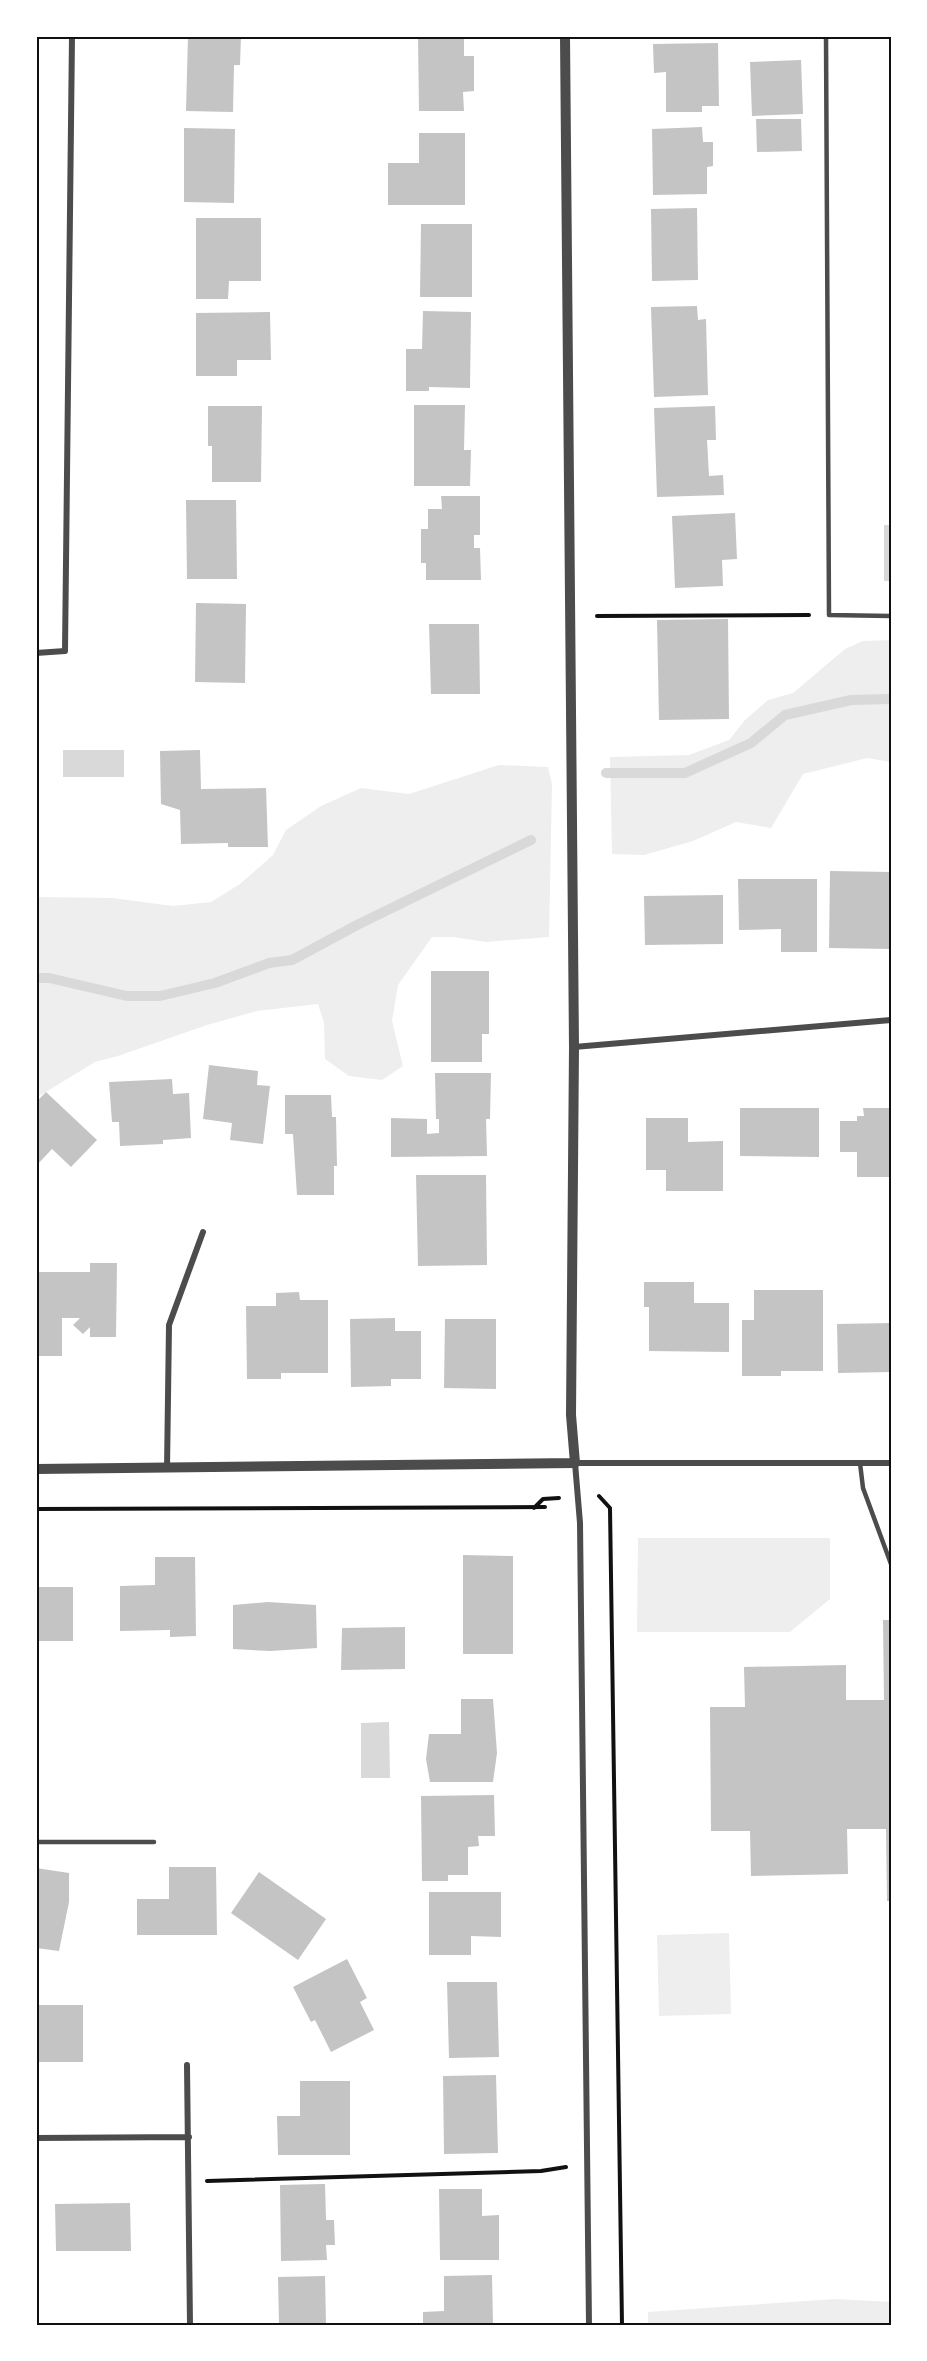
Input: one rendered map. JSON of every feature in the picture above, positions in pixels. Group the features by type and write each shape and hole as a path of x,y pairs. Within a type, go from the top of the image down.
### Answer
{"street":[{"path":"36,653 65,651 72,36"},
{"path":"565,36 574,1047 571,1415 580,1523 589,2325"},
{"path":"574,1047 891,1020"},
{"path":"167,1469 169,1325 202,1232"},
{"path":"36,1469 891,1462"},
{"path":"187,2065 190,2325"},
{"path":"36,2138 189,2137"}],"lane":[{"path":"826,36 829,615 891,616"},
{"path":"860,1463 863,1488 891,1564"},
{"path":"36,1842 154,1842"}],"path":[{"path":"597,616 829,615"},
{"path":"36,1509 545,1507"},
{"path":"610,1508 622,2325"},
{"path":"189,2181 541,2171 566,2167"}],"shaded area":[{"path":"884,525 891,525 891,581 884,581"},
{"path":"891,640 891,762 867,758 803,774 771,828 736,822 693,841 644,855 612,854 610,757 689,755 729,740 745,720 768,700 793,693 845,649 863,641"},
{"path":"63,750 124,750 124,777 63,777"},
{"path":"499,765 548,767 552,784 549,937 486,942 453,937 432,937 398,985 392,1021 403,1066 382,1080 349,1076 325,1059 324,1023 318,1004 257,1011 95,1062 36,1098 36,897 112,898 173,906 211,902 240,884 273,855 286,830 321,806 361,788 409,794"},
{"path":"638,1538 830,1538 830,1599 790,1632 637,1632"},
{"path":"389,1722 390,1778 361,1778 361,1723"},
{"path":"729,1933 731,2014 659,2016 657,1935"},
{"path":"836,2299 891,2302 891,2325 648,2325 648,2312"}],"building":[{"path":"188,36 241,36 240,65 234,65 233,112 186,111"},
{"path":"418,36 464,36 464,56 474,56 474,91 463,92 464,111 419,111"},
{"path":"718,43 719,106 702,106 702,112 666,112 666,72 654,73 653,44"},
{"path":"801,60 803,114 752,116 750,62"},
{"path":"756,119 801,119 802,151 757,152"},
{"path":"702,127 703,142 713,142 713,166 707,167 707,194 653,195 652,129"},
{"path":"184,128 235,129 234,203 184,202"},
{"path":"419,133 465,133 465,205 388,205 388,163 419,163"},
{"path":"697,208 698,280 652,281 651,209"},
{"path":"196,218 261,218 261,281 229,281 228,299 196,299"},
{"path":"421,224 472,224 472,297 420,297"},
{"path":"697,306 698,320 706,319 708,395 654,397 651,307"},
{"path":"423,311 471,312 470,388 429,387 429,391 406,391 406,349 422,349"},
{"path":"270,312 271,360 237,360 237,376 196,376 196,313"},
{"path":"414,405 465,405 464,450 471,450 470,486 414,486"},
{"path":"208,406 262,406 261,482 212,482 212,446 208,446"},
{"path":"715,406 716,440 707,440 709,476 723,475 724,495 657,497 654,408"},
{"path":"441,496 480,496 480,535 474,535 474,548 480,548 481,580 426,580 426,563 421,563 421,529 428,529 428,509 442,509"},
{"path":"186,500 236,500 237,579 187,579"},
{"path":"735,513 737,559 722,560 723,586 675,588 672,516"},
{"path":"196,603 246,604 245,683 195,682"},
{"path":"728,619 729,719 659,720 657,620"},
{"path":"429,624 479,624 480,694 431,694"},
{"path":"200,750 201,789 266,788 268,847 228,847 228,843 181,844 180,810 161,804 160,751"},
{"path":"830,871 891,872 891,949 829,948"},
{"path":"738,879 817,879 817,952 781,952 781,929 739,930"},
{"path":"723,895 723,944 645,945 644,896"},
{"path":"431,971 489,971 489,1034 482,1034 482,1062 431,1062"},
{"path":"209,1065 258,1071 257,1085 270,1086 263,1144 230,1140 232,1123 203,1119"},
{"path":"435,1073 491,1073 490,1119 486,1119 487,1156 391,1157 391,1118 427,1119 427,1134 439,1133 439,1119 436,1119"},
{"path":"172,1079 173,1094 189,1093 191,1138 163,1140 163,1144 120,1146 119,1122 112,1122 109,1082"},
{"path":"46,1092 97,1140 71,1167 52,1149 36,1166 36,1102"},
{"path":"285,1095 331,1095 332,1117 336,1117 337,1166 334,1166 334,1195 297,1195 293,1134 285,1134"},
{"path":"740,1108 819,1108 819,1157 740,1156"},
{"path":"863,1108 891,1108 891,1177 857,1177 857,1152 840,1152 840,1121 857,1121 857,1116 864,1116"},
{"path":"646,1118 688,1118 688,1142 723,1141 723,1191 666,1191 666,1170 646,1170"},
{"path":"416,1175 486,1175 487,1265 418,1266"},
{"path":"90,1263 117,1263 116,1337 90,1337 90,1327 83,1334 73,1325 80,1318 62,1318 62,1356 36,1356 36,1272 90,1272"},
{"path":"644,1282 694,1282 694,1303 729,1303 729,1352 649,1351 649,1307 644,1307"},
{"path":"754,1290 823,1290 823,1371 781,1371 781,1376 742,1376 742,1320 754,1320"},
{"path":"299,1292 300,1300 328,1300 328,1373 281,1373 281,1379 247,1379 246,1306 276,1306 276,1293"},
{"path":"395,1318 395,1331 421,1331 421,1379 391,1379 391,1386 351,1387 350,1319"},
{"path":"445,1319 496,1319 496,1389 444,1388"},
{"path":"891,1323 891,1372 838,1373 837,1324"},
{"path":"463,1555 513,1556 513,1654 463,1654"},
{"path":"155,1557 195,1557 196,1636 170,1637 170,1630 120,1631 120,1586 155,1585"},
{"path":"36,1587 73,1587 73,1641 36,1641"},
{"path":"268,1602 316,1605 317,1648 270,1651 233,1649 233,1605"},
{"path":"883,1620 891,1620 891,1901 887,1901 886,1829 847,1829 848,1874 751,1876 750,1831 711,1831 710,1707 745,1707 744,1667 846,1665 846,1700 884,1700"},
{"path":"405,1627 405,1669 341,1670 342,1628"},
{"path":"461,1699 493,1699 497,1753 493,1782 430,1782 426,1759 429,1734 461,1734"},
{"path":"494,1795 495,1836 478,1836 479,1846 468,1847 468,1875 448,1875 448,1881 422,1881 421,1796"},
{"path":"169,1867 216,1867 217,1935 137,1935 137,1899 169,1899"},
{"path":"36,1868 69,1873 69,1902 59,1951 36,1948"},
{"path":"259,1872 326,1919 298,1960 231,1913"},
{"path":"429,1892 501,1892 501,1937 471,1936 471,1955 429,1955"},
{"path":"347,1959 367,1998 360,2002 374,2030 331,2052 315,2020 311,2022 293,1987"},
{"path":"447,1982 497,1982 499,2057 449,2058"},
{"path":"36,2005 83,2005 83,2062 36,2062"},
{"path":"496,2075 498,2153 444,2154 443,2076"},
{"path":"300,2081 350,2081 350,2155 278,2155 277,2116 300,2116"},
{"path":"325,2184 326,2220 334,2220 335,2245 326,2245 327,2260 281,2261 280,2185"},
{"path":"439,2189 482,2189 482,2216 499,2215 499,2260 440,2260"},
{"path":"130,2203 131,2251 56,2251 55,2204"},
{"path":"492,2275 493,2325 423,2325 423,2312 444,2311 444,2276"},
{"path":"325,2276 326,2325 279,2325 278,2277"}],"waterway":[{"path":"606,773 685,773 751,743 785,715 851,700 891,699"},
{"path":"36,978 49,978 127,996 160,996 215,983 269,963 292,960 359,924 531,840"}]}
